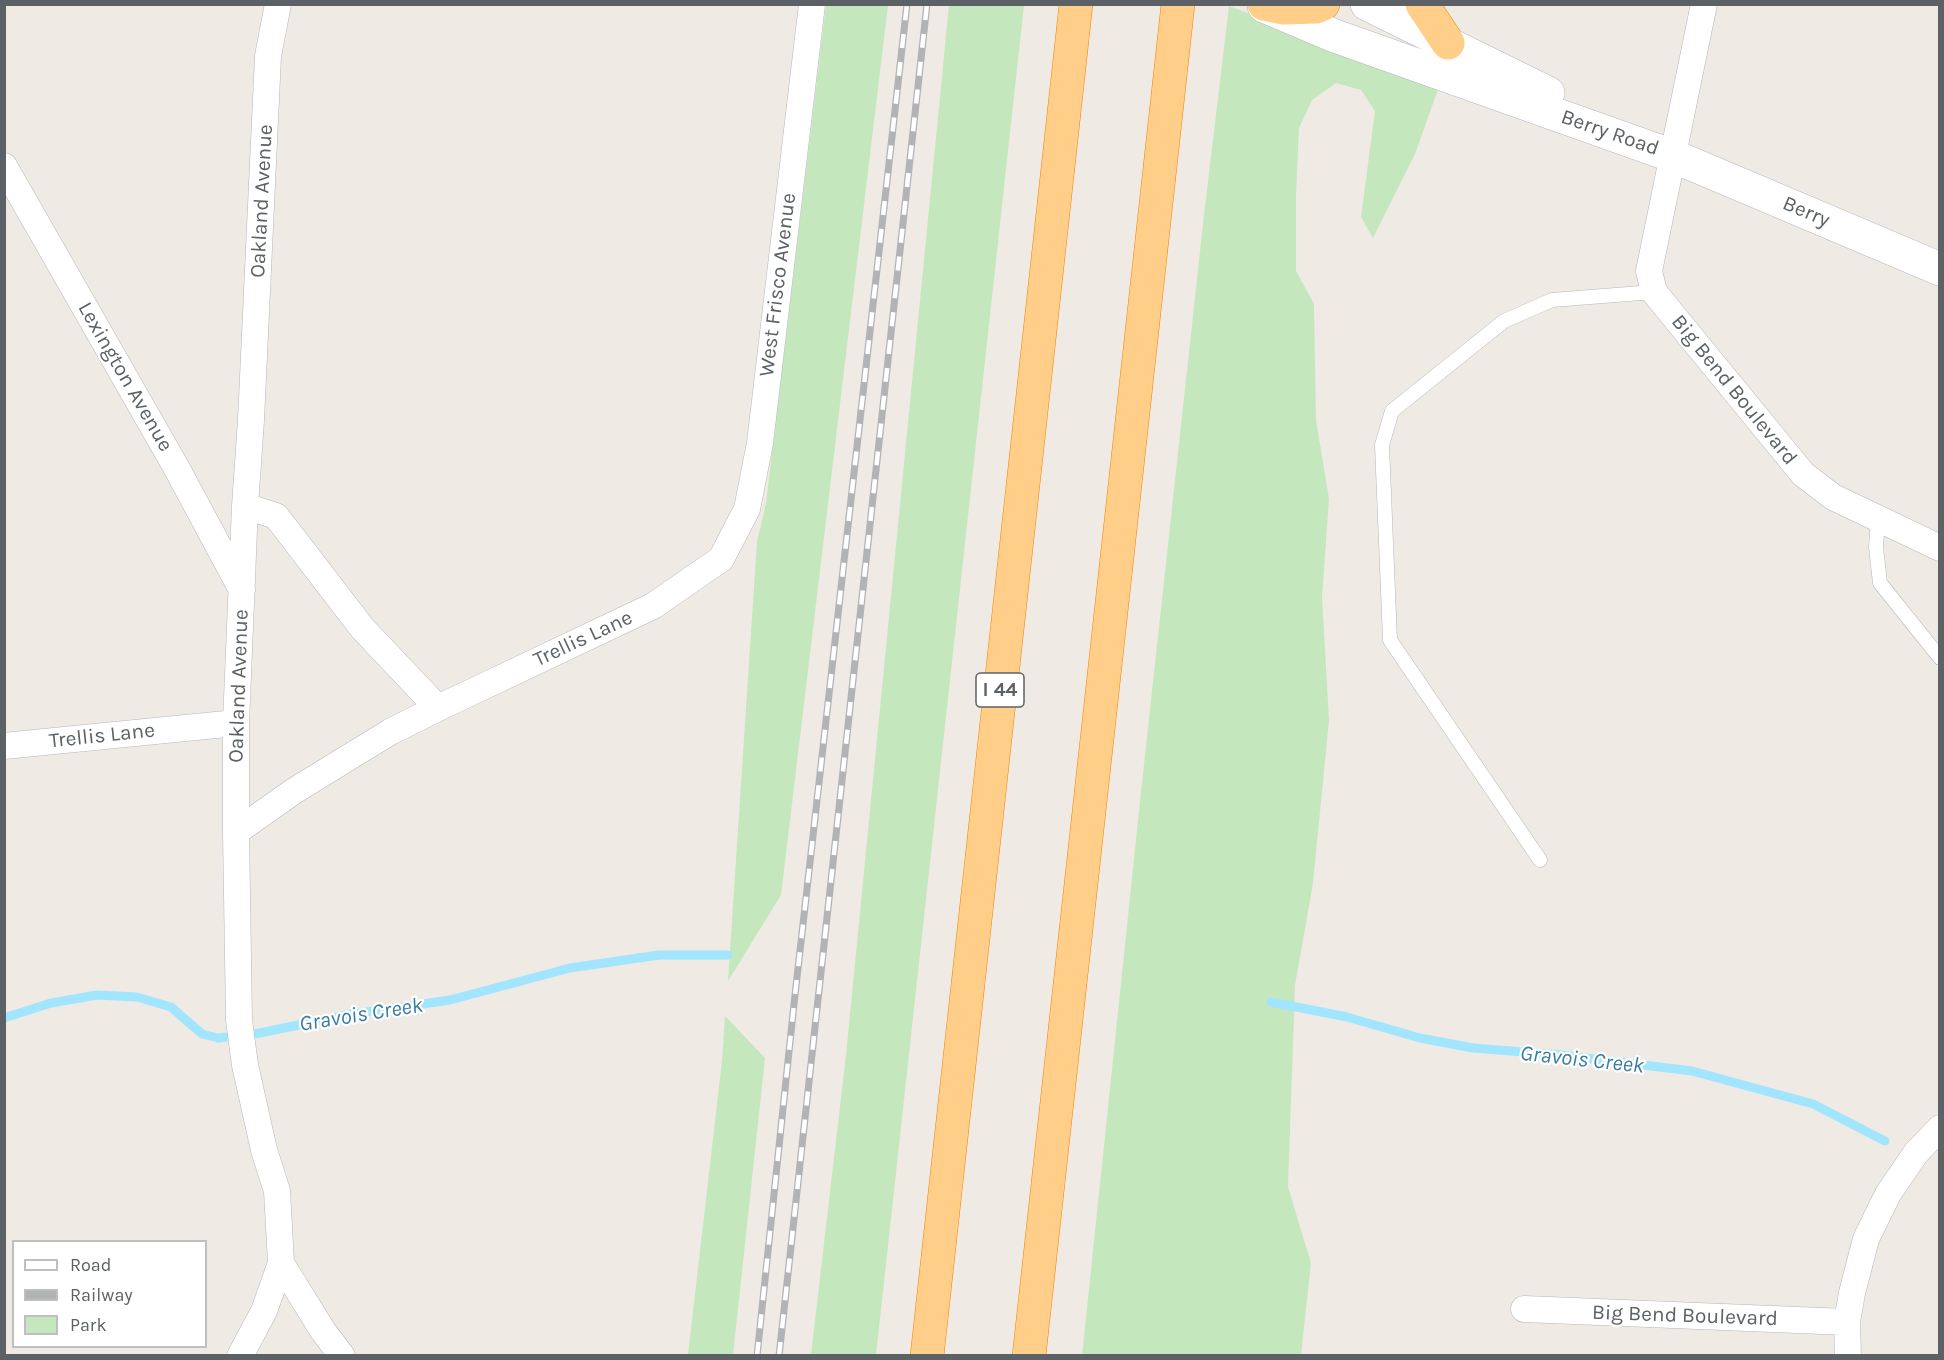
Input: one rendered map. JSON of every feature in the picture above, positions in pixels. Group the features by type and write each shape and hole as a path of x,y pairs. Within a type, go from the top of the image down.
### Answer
{"highway":[{"path":"1029,1356 1178,4"},
{"path":"1261,4 1284,8 1323,4"},
{"path":"1422,4 1448,43"},
{"name":"I 44","path":"927,1356 1075,15"}],"main road":[{"name":"Berry Road","path":"1261,4 1335,36 1674,156"},
{"name":"Berry Road","path":"1367,4 1674,156"},
{"name":"Berry","path":"1674,156 1940,268"}],"street":[{"name":"Oakland Avenue","path":"240,1356 264,1311 281,1263 277,1191 264,1150 245,1065 239,1020 236,832 236,723 244,506 252,397 267,56 278,4"},
{"name":"West Frisco Avenue","path":"721,560 747,509 760,443 812,4"},
{"path":"1654,292 1649,272 1704,4"},
{"name":"Lexington Avenue","path":"4,166 176,467 242,590"},
{"name":"Big Bend Boulevard","path":"1654,292 1803,474 1833,497 1940,548"},
{"path":"244,506 276,516 363,628 438,708"},
{"name":"Trellis Lane","path":"236,832 294,790 390,732 654,606 721,560"},
{"name":"Trellis Lane","path":"4,746 236,723"},
{"path":"1848,1356 1847,1322 1866,1239 1888,1194 1916,1153 1940,1128"},
{"path":"281,1263 323,1331 342,1356"},
{"name":"Big Bend Boulevard","path":"1524,1310 1847,1322"}],"lane":[{"path":"1540,860 1390,640 1382,445 1392,411 1504,321 1552,300 1654,292"},
{"path":"1878,519 1876,547 1880,583 1940,658"}],"green space":[{"path":"826,5 888,5 781,895 728,981 757,542 766,503"},
{"path":"949,5 1024,5 876,1355 811,1355 846,1055"},
{"path":"1229,6 1338,47 1441,81 1415,154 1373,238 1361,217 1375,111 1361,90 1336,83 1312,100 1299,128 1296,271 1314,304 1316,420 1329,499 1322,597 1329,720 1313,883 1295,985 1288,1187 1311,1263 1301,1355 1082,1356 1141,792"},
{"path":"725,1016 765,1058 733,1355 688,1355 722,1061"}],"waterway":[{"name":"Gravois Creek","path":"4,1018 51,1003 97,995 137,997 171,1007 202,1034 218,1038 260,1033 346,1015 450,1000 570,968 659,955 728,955"},
{"name":"Gravois Creek","path":"1271,1002 1347,1017 1420,1038 1473,1048 1562,1055 1692,1071 1813,1104 1885,1141"}],"railway":[{"path":"757,1356 794,1004 907,4"},
{"path":"779,1356 927,4"}]}
